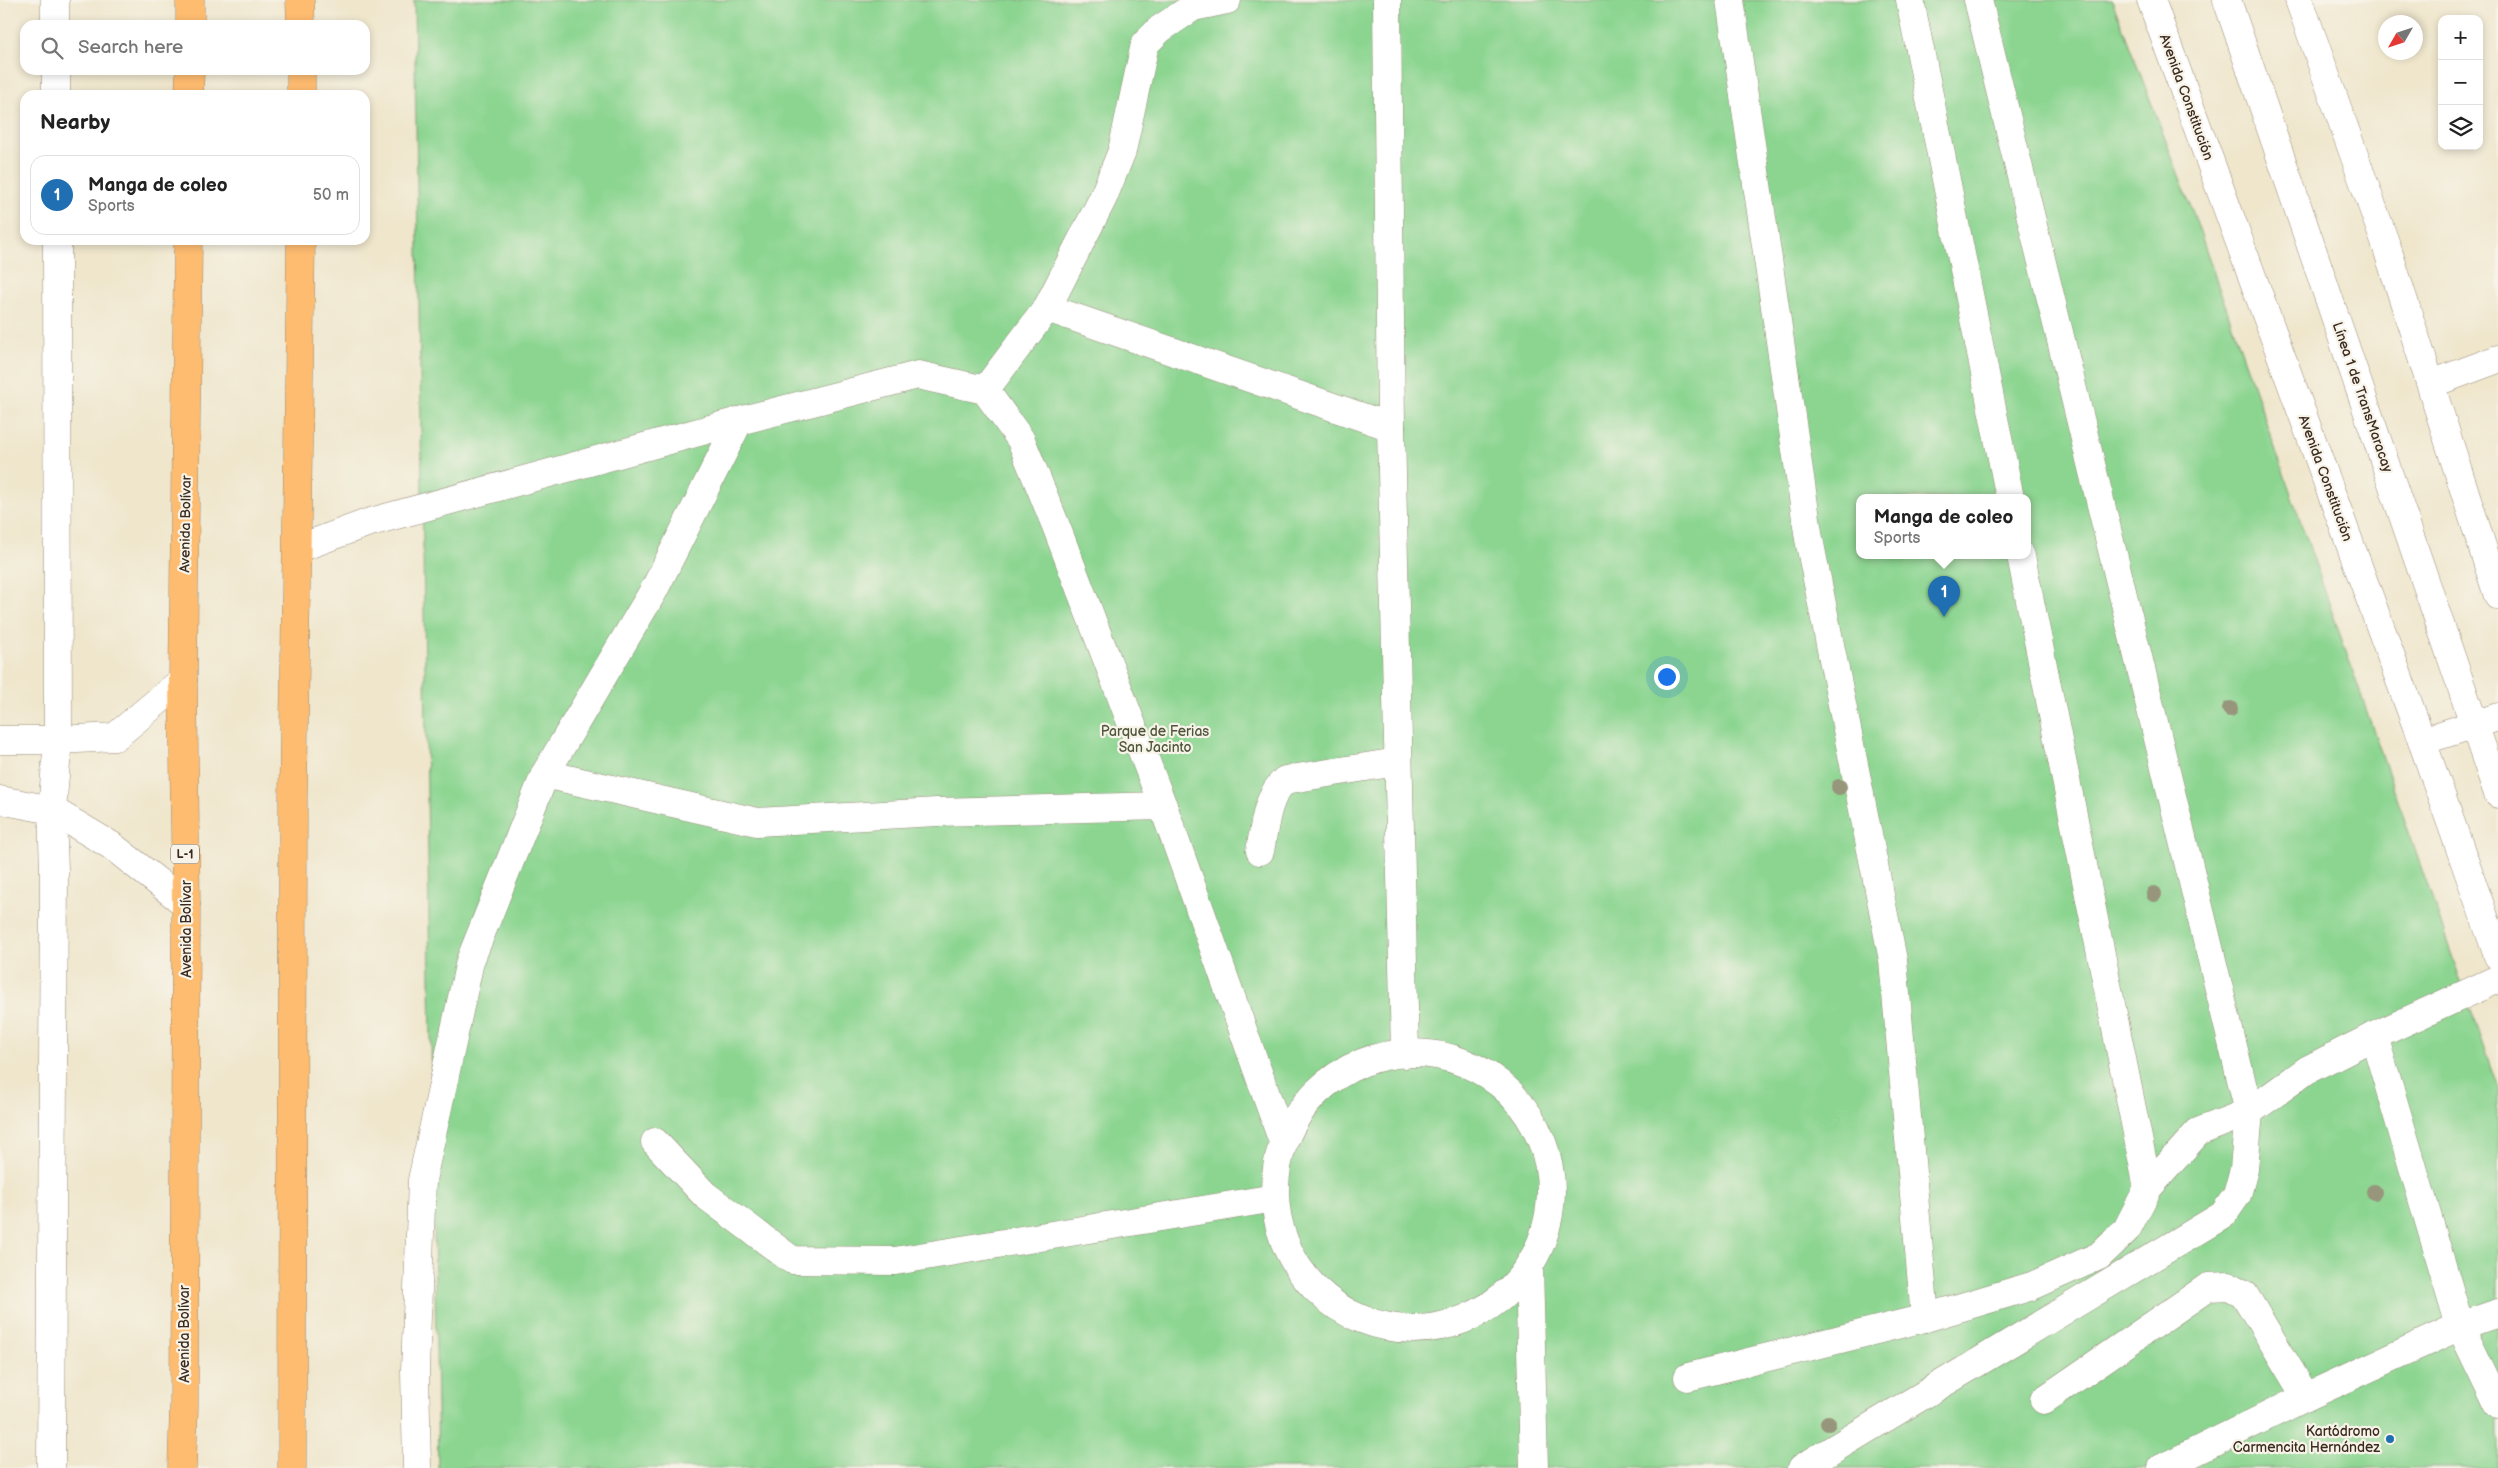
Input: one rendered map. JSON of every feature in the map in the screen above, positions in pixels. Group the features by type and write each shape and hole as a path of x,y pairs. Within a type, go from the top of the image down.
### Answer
{"main road":[{"path":"190,0 190,20"},
{"path":"300,0 301,20"},
{"path":"189,90 190,75"},
{"path":"301,75 301,90"},
{"name":"Avenida Bolívar","path":"182,1468 184,1406 186,904 183,680 188,245"},
{"path":"292,1468 292,799 301,245"}],"street":[{"path":"55,0 55,20"},
{"path":"985,390 1048,308 1103,198 1122,151 1134,98 1138,67 1146,44 1160,29 1193,7 1227,0"},
{"path":"1387,0 1391,427 1405,1054"},
{"path":"1730,0 1810,539 1893,960 1925,1318"},
{"path":"1910,0 2009,494"},
{"path":"1802,1468 2223,1215 2237,1195 2244,1169 2249,1112 1978,0"},
{"name":"Avenida Constitución","path":"2151,0 2422,741 2498,956"},
{"name":"Línea 1 de TransMaracay","path":"2227,0 2486,720 2498,794"},
{"path":"2299,0 2383,236 2432,384 2498,596"},
{"path":"56,75 56,90"},
{"path":"51,1468 54,871 52,810 58,740 56,245"},
{"path":"1048,308 1391,427"},
{"path":"2432,384 2498,359"},
{"path":"297,549 367,523 739,421 918,375 985,390 1021,440 1163,806 1283,1142"},
{"path":"417,1468 415,1371 422,1180 470,961 545,774 654,590 739,421"},
{"path":"2022,559 2148,1188"},
{"path":"0,740 58,740 115,737 183,680"},
{"path":"2422,741 2486,720"},
{"path":"1260,851 1270,800 1275,789 1285,780 1397,762"},
{"path":"545,774 757,822 937,812 1163,806"},
{"path":"0,800 52,810 112,846 186,904"},
{"path":"1688,1377 1925,1318 2032,1286 2099,1256 2127,1229 2148,1188 2198,1132 2249,1112 2307,1070 2374,1036 2498,979"},
{"path":"2374,1036 2460,1326 2498,1405"},
{"path":"1418,1053 1447,1058 1473,1067 1498,1083 1519,1104 1535,1128 1546,1155 1551,1184 1549,1213 1542,1241 1529,1266 1503,1295 1488,1307 1462,1320 1435,1328 1406,1329 1377,1324 1350,1314 1326,1298 1306,1277 1290,1254 1283,1235 1275,1198 1276,1169 1283,1142 1296,1116 1314,1094 1336,1076 1362,1062 1390,1055 1405,1054 1418,1053"},
{"path":"655,1142 705,1195 792,1260 895,1261 1275,1198"},
{"path":"1529,1266 1534,1468"},
{"path":"2044,1400 2208,1287 2228,1286 2244,1294 2306,1397"},
{"path":"2162,1468 2306,1397 2460,1326 2498,1313"}],"green space":[{"name":"Parque de Ferias San Jacinto","path":"414,0 2112,0 2191,207 2498,1088 2498,1468 438,1468"}],"place":[{"name":"Manga de coleo","path":"1944,617"},
{"name":"Kartódromo Carmencita Hernández","path":"2390,1439"}]}
